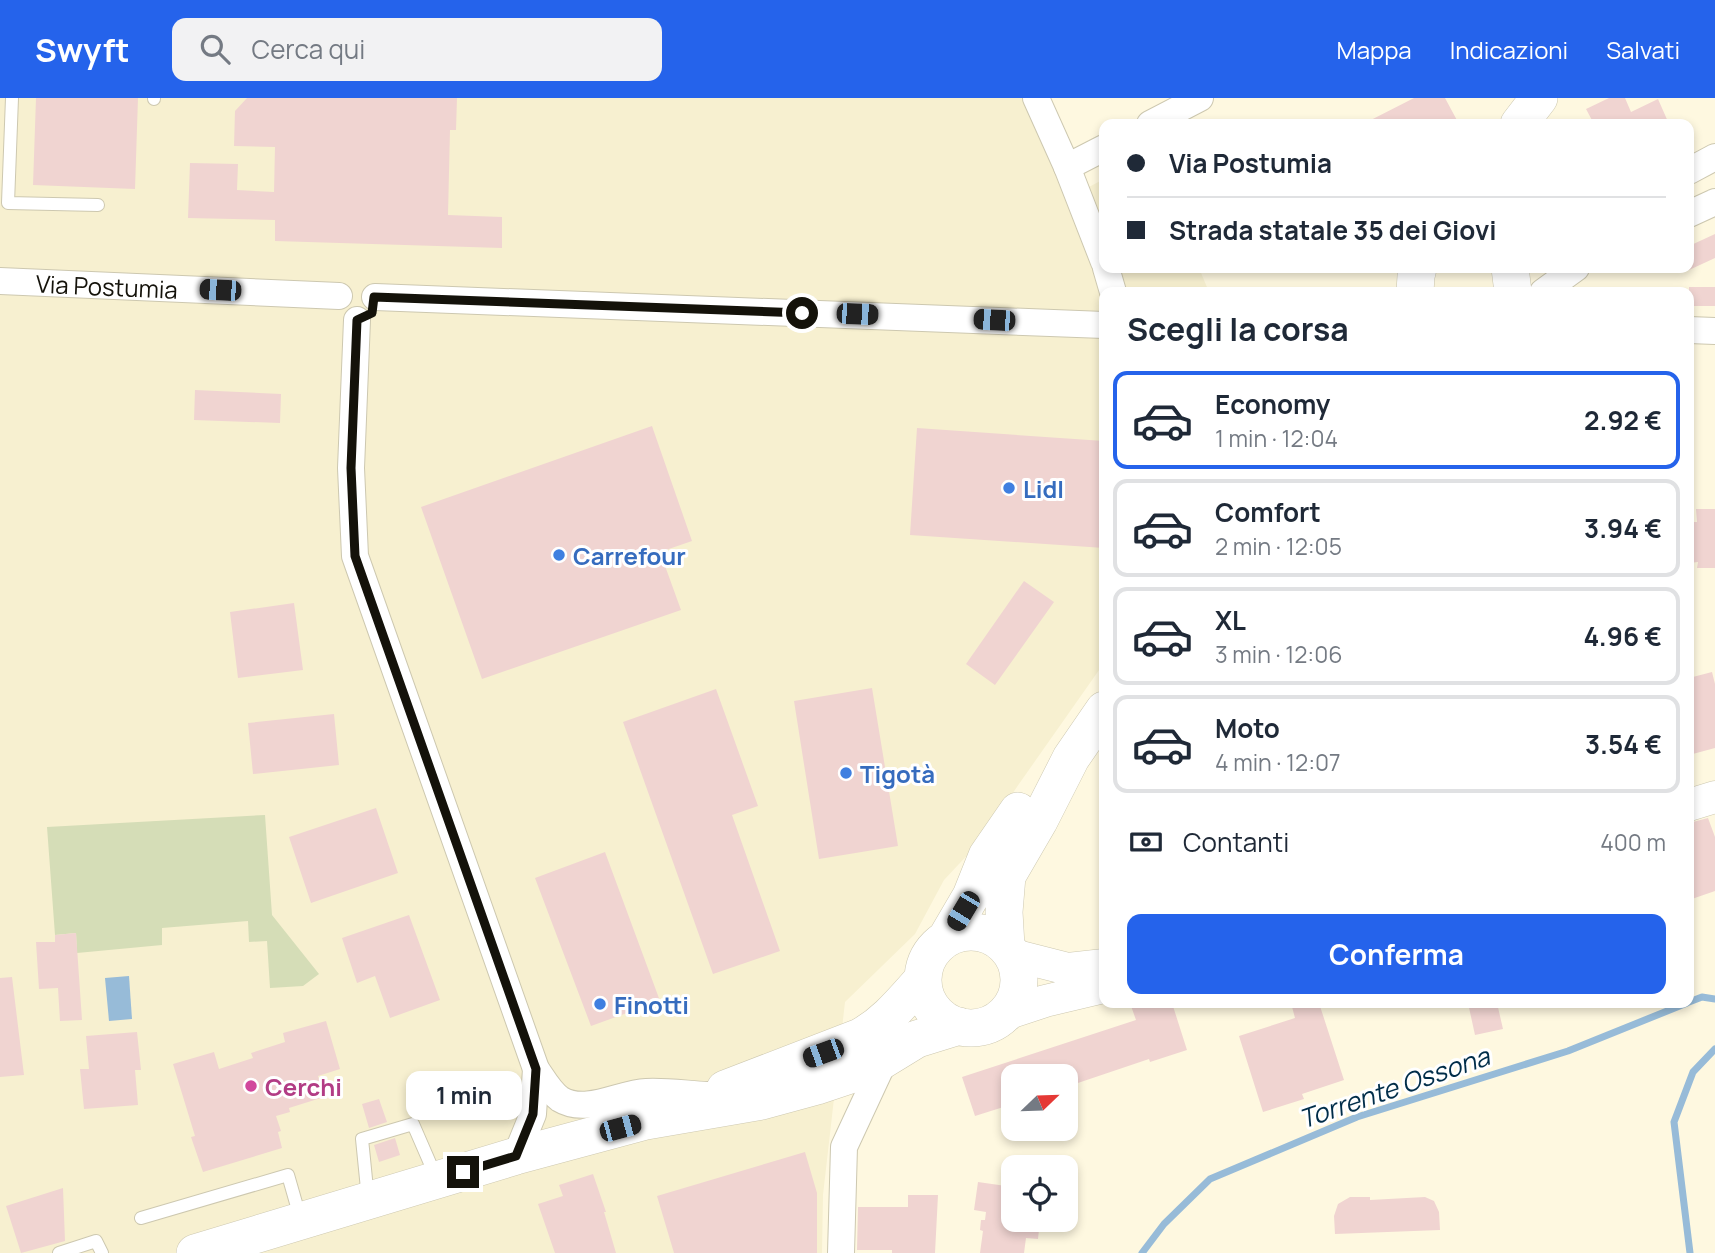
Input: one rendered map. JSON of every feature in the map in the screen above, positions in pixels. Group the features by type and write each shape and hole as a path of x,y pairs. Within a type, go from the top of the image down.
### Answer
{"main road":[{"path":"1523,119 1539,98"},
{"path":"1071,758 1021,807 997,840 982,866 971,896 947,937 929,955 923,979 924,992 937,1014 959,1026 984,1027 1006,1014 1018,993 1020,980 1010,951 1004,912 1007,876 1071,758 1099,717"},
{"path":"947,937 959,933 984,933 1010,951"},
{"path":"871,1055 923,979"},
{"path":"195,1253 516,1156 646,1121 762,1101 871,1055 959,1026"},
{"path":"646,1121 707,1095 846,1044 871,1055"}],"street":[{"path":"1036,98 1099,249"},
{"path":"1160,119 1200,98"},
{"path":"1067,167 1099,151"},
{"path":"1694,168 1715,157"},
{"path":"1694,212 1715,202"},
{"path":"1550,287 1569,273"},
{"name":"Via Postumia","path":"0,281 339,296"},
{"path":"357,283 368,287 374,297 372,313 357,320 351,320 342,313 338,302 346,287 357,283"},
{"path":"374,297 1099,325"},
{"path":"357,320 351,468 355,556 536,1069 551,1090 560,1099 570,1103 595,1103 645,1092 707,1095"},
{"path":"1694,330 1715,331"},
{"path":"1694,803 1715,797"},
{"path":"1010,951 1068,969 1099,966"},
{"path":"1006,1014 1099,988"},
{"path":"841,1253 844,1147 857,1118 871,1055"},
{"path":"857,1118 871,1055"},
{"path":"516,1156 533,1114 536,1069"}],"lane":[{"path":"12,98 4,203 98,205"},
{"path":"369,1201 362,1139 412,1124 437,1180"},
{"path":"141,1218 288,1175 301,1221"},
{"path":"59,1253 96,1241 102,1253"}],"shaded area":[{"path":"0,98 1046,98 1087,188 1099,182 1099,273 1201,273 1207,287 1099,287 1099,670 974,848 944,880 915,934 845,1002 823,1195 822,1253 0,1253"}],"green space":[{"path":"265,815 272,915 319,974 303,986 270,988 267,941 249,942 248,921 162,928 162,945 77,953 76,933 55,935 47,827"}],"water":[{"path":"129,976 132,1019 109,1021 105,978"}],"building":[{"path":"36,98 138,98 135,189 33,185"},
{"path":"247,98 457,98 456,130 450,130 448,215 502,217 502,248 275,241 275,220 188,218 190,163 238,164 237,190 274,192 275,147 234,146 235,111"},
{"path":"1414,98 1445,98 1456,119 1373,119"},
{"path":"1609,98 1625,98 1631,112 1658,99 1667,119 1591,119 1586,109"},
{"path":"1715,234 1715,258 1694,268 1694,244"},
{"path":"1694,287 1715,287 1715,306 1694,306"},
{"path":"195,390 281,394 280,423 194,420"},
{"path":"652,426 692,541 660,552 681,610 482,679 421,507"},
{"name":"Lidl","path":"917,428 1099,441 1099,548 910,535"},
{"path":"1696,509 1715,509 1715,568 1697,568 1698,562 1694,562 1694,522 1697,522"},
{"path":"1024,581 1054,602 995,685 966,664"},
{"path":"294,603 303,670 238,678 230,612"},
{"path":"1712,672 1715,684 1715,748 1694,754 1694,677"},
{"name":"Tigotà","path":"872,688 898,846 819,859 794,701"},
{"path":"716,689 758,806 732,815 780,951 713,974 623,722"},
{"path":"334,714 339,765 253,774 248,723"},
{"path":"376,808 398,873 311,903 289,837"},
{"path":"1708,818 1715,837 1715,891 1694,898 1694,822"},
{"path":"605,852 660,1001 591,1026 535,878"},
{"path":"409,915 440,1000 390,1018 375,976 357,983 342,938"},
{"path":"76,933 82,1020 60,1021 58,988 39,989 36,942 55,942 55,935"},
{"path":"12,977 24,1075 0,1077 0,978"},
{"path":"1132,1008 1174,1008 1187,1050 1150,1062 1149,1059 1078,1083 1078,1064 1002,1064 1136,1020"},
{"path":"1292,1008 1321,1008 1344,1080 1302,1094 1304,1099 1263,1112 1239,1036 1295,1018"},
{"path":"1469,1008 1498,1008 1503,1029 1475,1035"},
{"name":"Cerchi","path":"326,1021 340,1069 318,1076 324,1097 289,1108 290,1112 276,1116 281,1131 278,1132 282,1148 203,1172 191,1137 195,1136 173,1064 214,1052 219,1069 253,1058 251,1053 285,1042 283,1033"},
{"path":"137,1032 141,1070 135,1070 138,1105 84,1109 80,1069 89,1069 86,1036"},
{"path":"1001,1064 1001,1108 975,1116 962,1077"},
{"path":"379,1099 387,1122 369,1128 362,1104"},
{"path":"395,1138 400,1155 379,1162 374,1145"},
{"path":"805,1152 817,1193 817,1253 674,1253 657,1196"},
{"path":"593,1174 616,1253 555,1253 538,1204 563,1196 559,1185"},
{"path":"978,1182 1001,1185 1001,1232 1039,1232 1038,1239 1026,1238 1024,1253 980,1253 983,1231 980,1230 981,1220 985,1220 986,1212 974,1210"},
{"path":"63,1188 65,1241 21,1253 6,1206"},
{"path":"908,1195 938,1195 935,1253 857,1250 858,1207 908,1207"},
{"path":"1350,1197 1370,1197 1370,1200 1425,1197 1434,1201 1439,1212 1440,1230 1335,1234 1334,1216 1338,1204"}],"waterway":[{"name":"Torrente Ossona","path":"1694,1000 1702,997 1715,999"},
{"name":"Torrente Ossona","path":"1142,1253 1164,1224 1210,1179 1357,1117 1568,1051 1675,1008"},
{"path":"1690,1253 1674,1122 1693,1072 1715,1049"}],"place":[{"name":"Lidl","path":"1009,488"},
{"name":"Carrefour","path":"559,555"},
{"name":"Tigotà","path":"846,773"},
{"name":"Finotti","path":"600,1004"},
{"name":"Cerchi","path":"251,1086"}],"route":[{"path":"463,1172 516,1156 533,1114 536,1069 355,556 351,468 357,320 372,313 374,297 802,313"}]}
